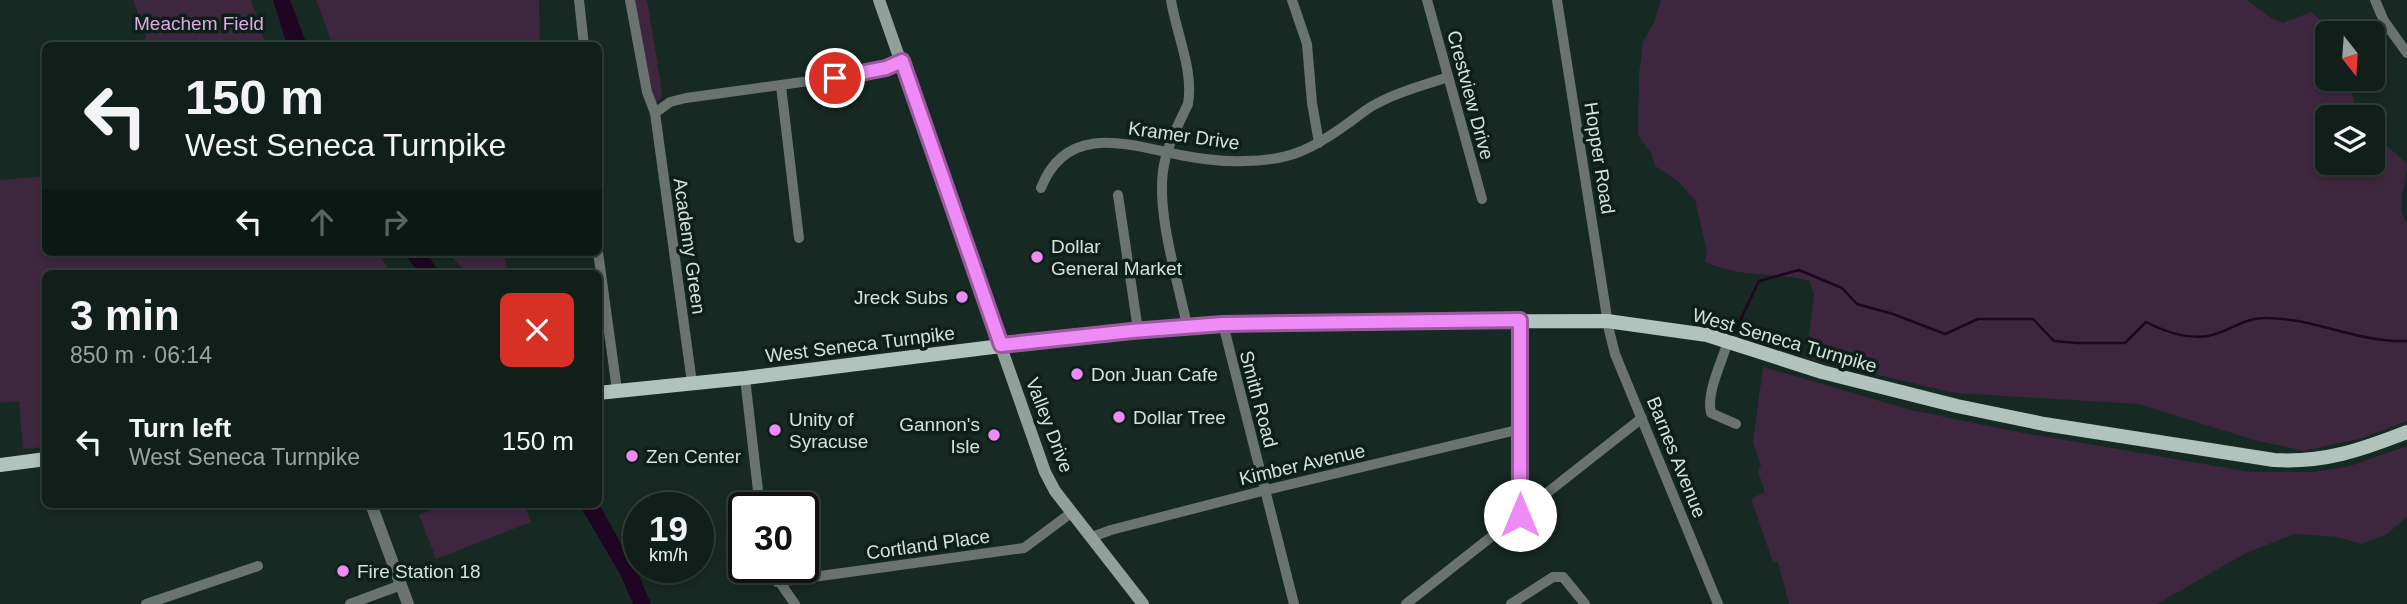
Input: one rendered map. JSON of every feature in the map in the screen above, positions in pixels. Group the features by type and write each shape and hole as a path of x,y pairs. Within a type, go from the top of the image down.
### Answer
{"main road":[{"name":"Valley Drive","path":"878,0 902,61 1045,472 1071,513 1143,604"},
{"name":"West Seneca Turnpike","path":"602,392 1187,326 1607,321 1679,330 1728,341 1822,372 1957,406 2043,424 2274,460 2331,458 2407,432"},
{"path":"0,465 42,460"}],"street":[{"path":"579,0 584,42"},
{"name":"Academy Green","path":"630,0 647,92 655,113 692,383"},
{"path":"1171,0 1190,93 1164,165 1164,215 1187,326"},
{"path":"1292,0 1307,44 1319,144"},
{"name":"Crestview Drive","path":"1427,0 1482,199"},
{"name":"Hopper Road","path":"1558,0 1607,321"},
{"path":"2375,0 2384,21 2407,53"},
{"path":"655,113 670,102 686,98 861,74 902,61"},
{"name":"Kramer Drive","path":"1041,188 1046,175 1061,156 1093,143 1123,143 1210,160 1271,160 1291,157 1319,144 1376,103 1448,77"},
{"path":"781,86 799,237"},
{"path":"1118,195 1138,330"},
{"path":"602,281 617,390"},
{"path":"1520,320 1520,515"},
{"name":"Barnes Avenue","path":"1607,321 1615,354 1718,604"},
{"name":"Smith Road","path":"1223,324 1294,604"},
{"path":"1728,341 1709,410 1736,424"},
{"path":"745,377 758,492"},
{"path":"1406,604 1642,418"},
{"name":"Kimber Avenue","path":"1092,537 1266,490 1521,429"},
{"path":"372,508 408,604"},
{"name":"Cortland Place","path":"819,576 1024,548 1071,513"},
{"path":"146,604 258,566"},
{"path":"1511,604 1553,577 1563,577 1585,604"},
{"path":"778,583 795,604"},
{"path":"350,604 401,585"},
{"path":"1418,595 1426,604"}],"green space":[{"name":"Meachem Field","path":"133,0 251,0 265,42 145,42 146,35"},
{"path":"316,0 539,0 540,42 332,42"},
{"path":"634,0 647,0 661,85 662,96 657,102 654,101"},
{"path":"1661,0 2247,0 2271,18 2283,23 2311,12 2322,21 2315,21 2315,91 2352,91 2355,105 2315,105 2315,175 2385,175 2385,144 2407,164 2402,210 2407,224 2407,421 2362,438 2304,451 2254,440 2139,404 1955,393 1806,358 1814,296 1810,281 1733,271 1705,262 1707,251 1695,200 1677,180 1655,166 1651,153 1638,135 1639,73 1643,42 1654,22"},
{"path":"42,176 42,256 380,256 390,270 42,270 42,447 23,449 19,401 0,403 0,180"},
{"path":"452,256 504,256 507,270 466,270"},
{"path":"1763,367 1911,410 2013,431 2250,472 2313,472 2350,466 2407,446 2407,517 2387,534 2361,544 2338,537 2294,534 2246,553 2157,604 1789,604 1778,562 1773,562 1751,499 1765,492 1758,471 1761,465 1753,443"},
{"path":"437,508 526,508 531,522 436,559 419,515"}],"shaded area":[{"path":"273,0 290,0 306,42 286,42"},
{"path":"406,256 429,256 438,270 417,270"},
{"path":"581,508 601,508 623,547 623,581"},
{"path":"624,583 642,583 651,604 633,604"}],"waterway":[{"path":"1734,333 1759,281 1799,270 1842,288 1857,304 1893,314 1945,334 1978,319 2033,319 2054,341 2125,343 2146,322 2176,334 2200,337 2249,320 2264,318 2300,321 2389,341 2407,341"}],"place":[{"name":"Dollar General Market","path":"1037,257"},
{"name":"Jreck Subs","path":"962,297"},
{"name":"Don Juan Cafe","path":"1077,374"},
{"name":"Dollar Tree","path":"1119,417"},
{"name":"Unity of Syracuse","path":"775,430"},
{"name":"Gannon's Isle","path":"994,435"},
{"name":"Zen Center","path":"632,456"},
{"name":"Fire Station 18","path":"343,571"}],"route":[{"path":"835,78 886,68 902,61 1001,345 1223,324 1520,320 1520,515"}]}
